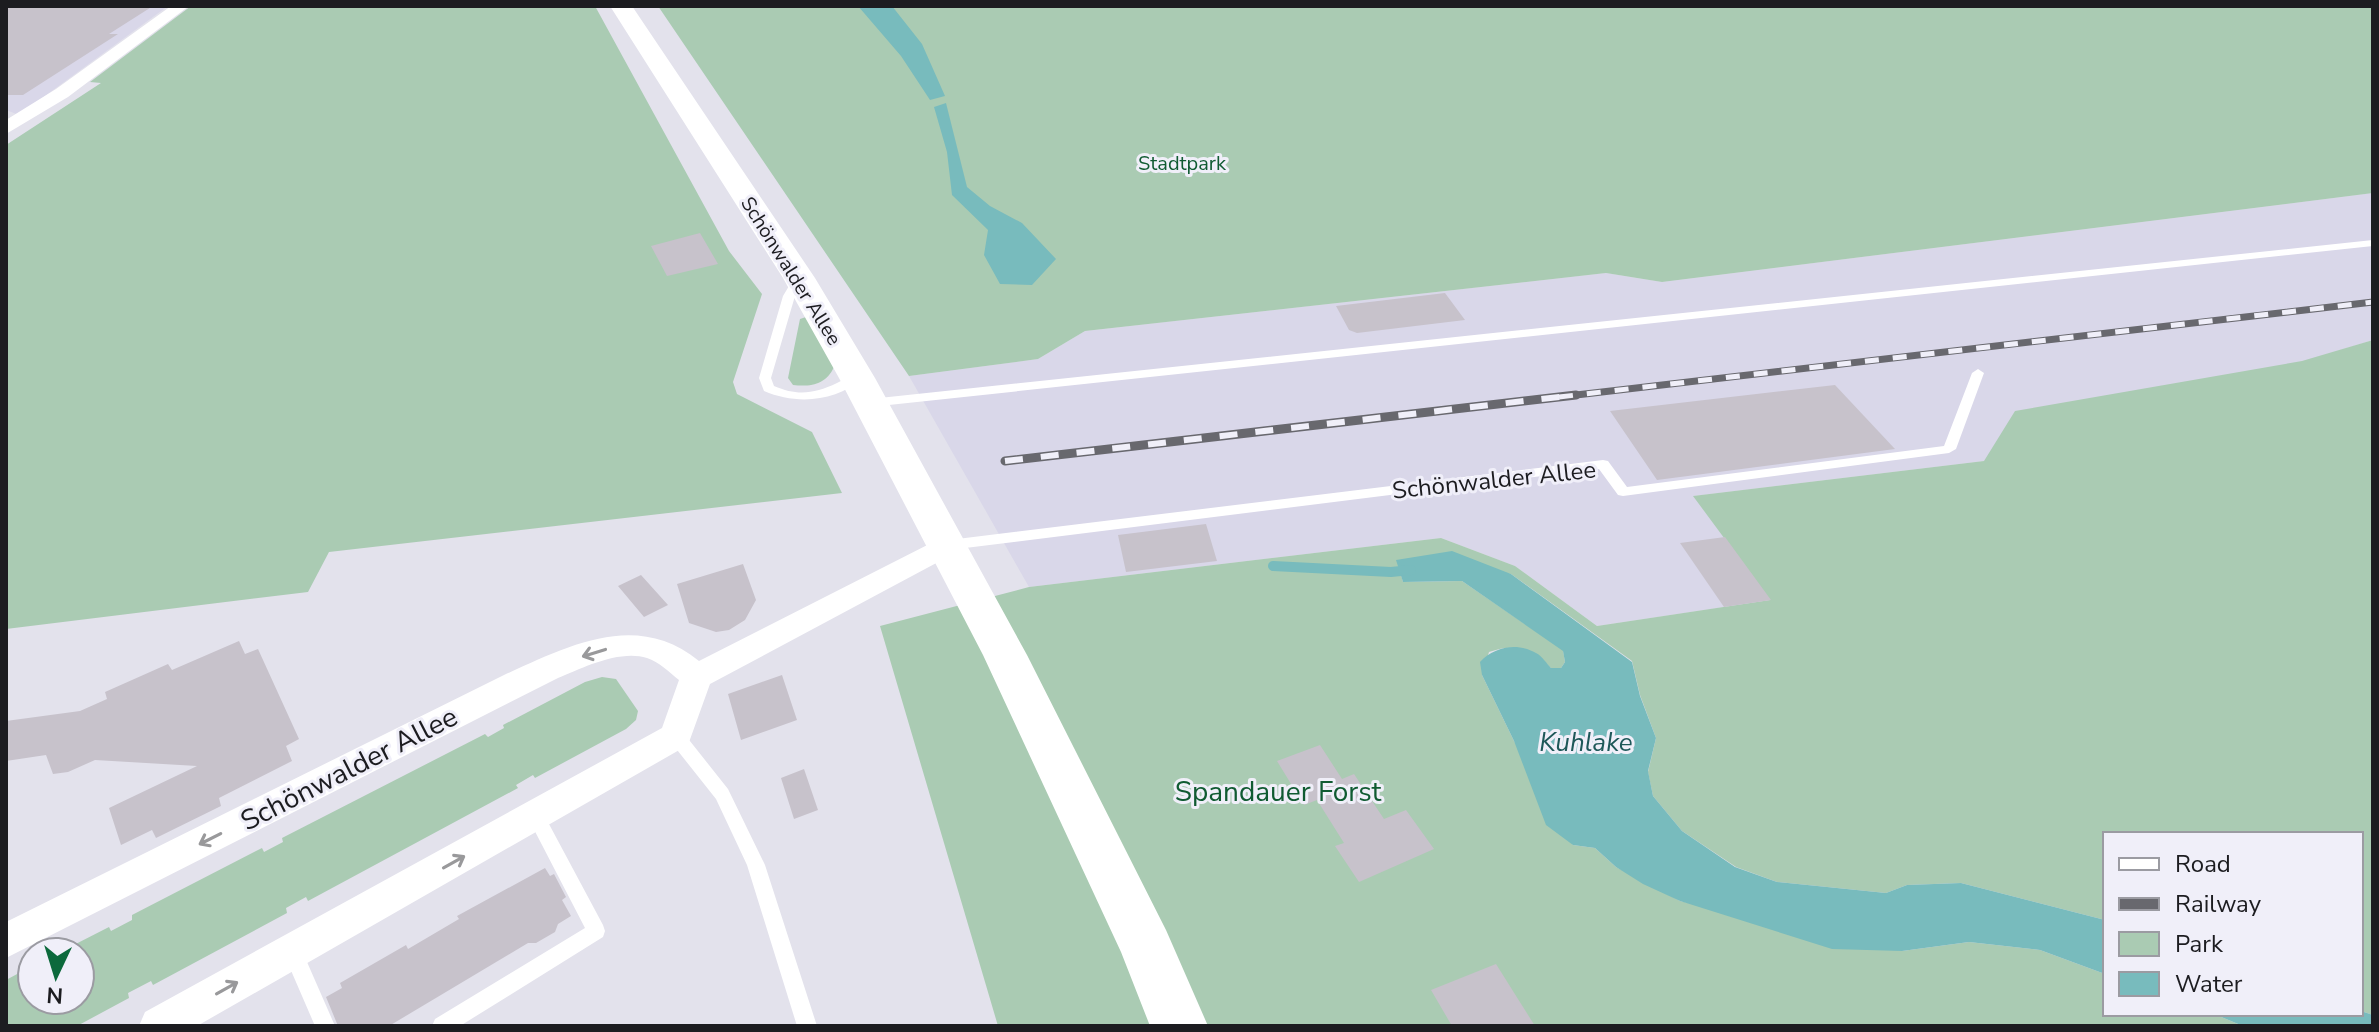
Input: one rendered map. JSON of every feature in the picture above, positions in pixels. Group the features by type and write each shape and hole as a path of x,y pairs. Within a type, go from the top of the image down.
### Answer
{"main road":[{"name":"Schönwalder Allee","path":"621,6 799,278 863,390 1005,655 1147,948 1179,1026"}],"street":[{"path":"6,128 62,93 181,6"},
{"name":"Schönwalder Allee","path":"6,941 480,703 592,653 613,647 652,646 669,655 696,677 945,546"},
{"path":"176,1021 293,951 676,736 696,677"}],"lane":[{"path":"799,278 789,296 765,378 768,388 793,399 2373,243"},
{"name":"Schönwalder Allee","path":"945,546 1603,464 1623,492 1949,449 1978,373"},
{"path":"676,736 722,794 756,865 807,1026"},
{"path":"442,1026 596,931 536,816"},
{"path":"293,951 325,1026"}],"shaded area":[{"path":"6,6 168,6 19,115 6,110"},
{"path":"2373,193 2373,340 1984,461 1694,496 1771,600 1597,626 1515,566 1441,538 1029,587 909,376 1038,359 1085,331 1606,273 1662,282"}],"green space":[{"path":"191,6 595,6 729,251 762,294 733,382 737,394 812,432 842,493 329,552 308,592 6,629 6,145 101,83 90,82"},
{"name":"Stadtpark","path":"658,6 2373,6 2373,193 1662,282 1606,273 1085,331 1038,359 909,376"},
{"path":"806,317 834,367 827,378 817,384 793,385 788,378 800,319"},
{"name":"Spandauer Forst","path":"2373,340 2373,1015 2363,1012 2363,832 2103,832 2103,919 1961,883 1907,885 1886,893 1777,882 1736,867 1682,831 1653,796 1648,772 1656,738 1640,695 1632,661 1511,574 1397,560 1403,582 1462,581 1563,650 1565,662 1561,668 1551,668 1537,656 1516,648 1489,652 1482,675 1514,741 1573,845 1595,848 1616,867 1680,901 1902,951 1969,942 2040,950 2103,973 2103,1016 2219,1016 2243,1026 998,1026 880,626 1029,587 1441,538 1515,566 1597,626 1770,600 1693,496 1984,461 2015,411 2302,361"},
{"path":"602,677 616,679 638,711 636,720 626,729 535,778 533,775 516,785 518,788 308,901 306,897 286,908 287,913 153,985 151,981 128,993 129,998 96,1016 96,936 91,936 109,927 111,931 132,920 132,915 262,848 264,852 283,842 282,838 485,734 488,737 504,728 503,725 585,682"},
{"path":"16,975 16,1016 96,1016 77,1026 6,1026 6,980"}],"water":[{"path":"858,6 892,6 922,44 945,96 930,100 901,56"},
{"path":"946,103 967,187 990,206 1022,223 1056,259 1032,285 1000,284 984,255 988,230 952,195 947,152 934,107"},
{"name":"Kuhlake","path":"1452,551 1511,574 1632,662 1640,696 1656,738 1648,771 1653,796 1682,831 1735,867 1777,882 1886,893 1907,885 1961,883 2103,919 2103,973 2040,950 1969,942 1902,951 1832,949 1680,901 1643,884 1616,867 1595,848 1573,845 1546,825 1514,741 1482,675 1480,662 1492,653 1514,647 1536,653 1551,668 1561,668 1565,662 1563,651 1462,581 1403,582 1396,560"},
{"path":"2363,1012 2373,1015 2373,1026 2243,1026 2219,1016 2363,1016"}],"building":[{"path":"6,6 153,6 109,34 118,34 23,95 6,95"},
{"path":"700,233 718,264 667,276 651,246"},
{"path":"1445,293 1465,320 1357,333 1349,330 1336,306"},
{"path":"1835,385 1895,449 1657,480 1610,411"},
{"path":"1206,524 1217,561 1126,572 1118,535"},
{"path":"1725,537 1771,600 1724,607 1680,543"},
{"path":"743,564 756,600 745,620 729,630 716,632 689,623 677,584"},
{"path":"641,575 668,605 644,617 618,586"},
{"path":"239,641 245,654 258,649 299,739 286,746 292,761 219,798 221,806 156,838 152,830 121,845 109,808 197,766 95,760 68,772 53,774 46,755 6,761 6,721 80,711 107,699 105,692 168,664 172,670"},
{"path":"782,675 797,720 741,740 728,694"},
{"path":"1320,745 1342,779 1354,774 1384,819 1406,810 1434,849 1359,882 1335,846 1344,843 1317,800 1304,805 1277,761"},
{"path":"804,769 818,810 794,819 781,778"},
{"path":"545,868 550,876 554,874 566,897 562,900 571,916 558,924 555,932 536,943 528,943 389,1026 338,1026 326,997 342,988 340,983 406,945 408,949 459,919 457,916"},
{"path":"1496,964 1535,1026 1452,1026 1431,990"}],"waterway":[{"name":"Kuhlake","path":"1273,566 1391,572 1411,570"}],"railway":[{"path":"1559,397 2373,302"},
{"path":"1005,461 1576,395"}]}
